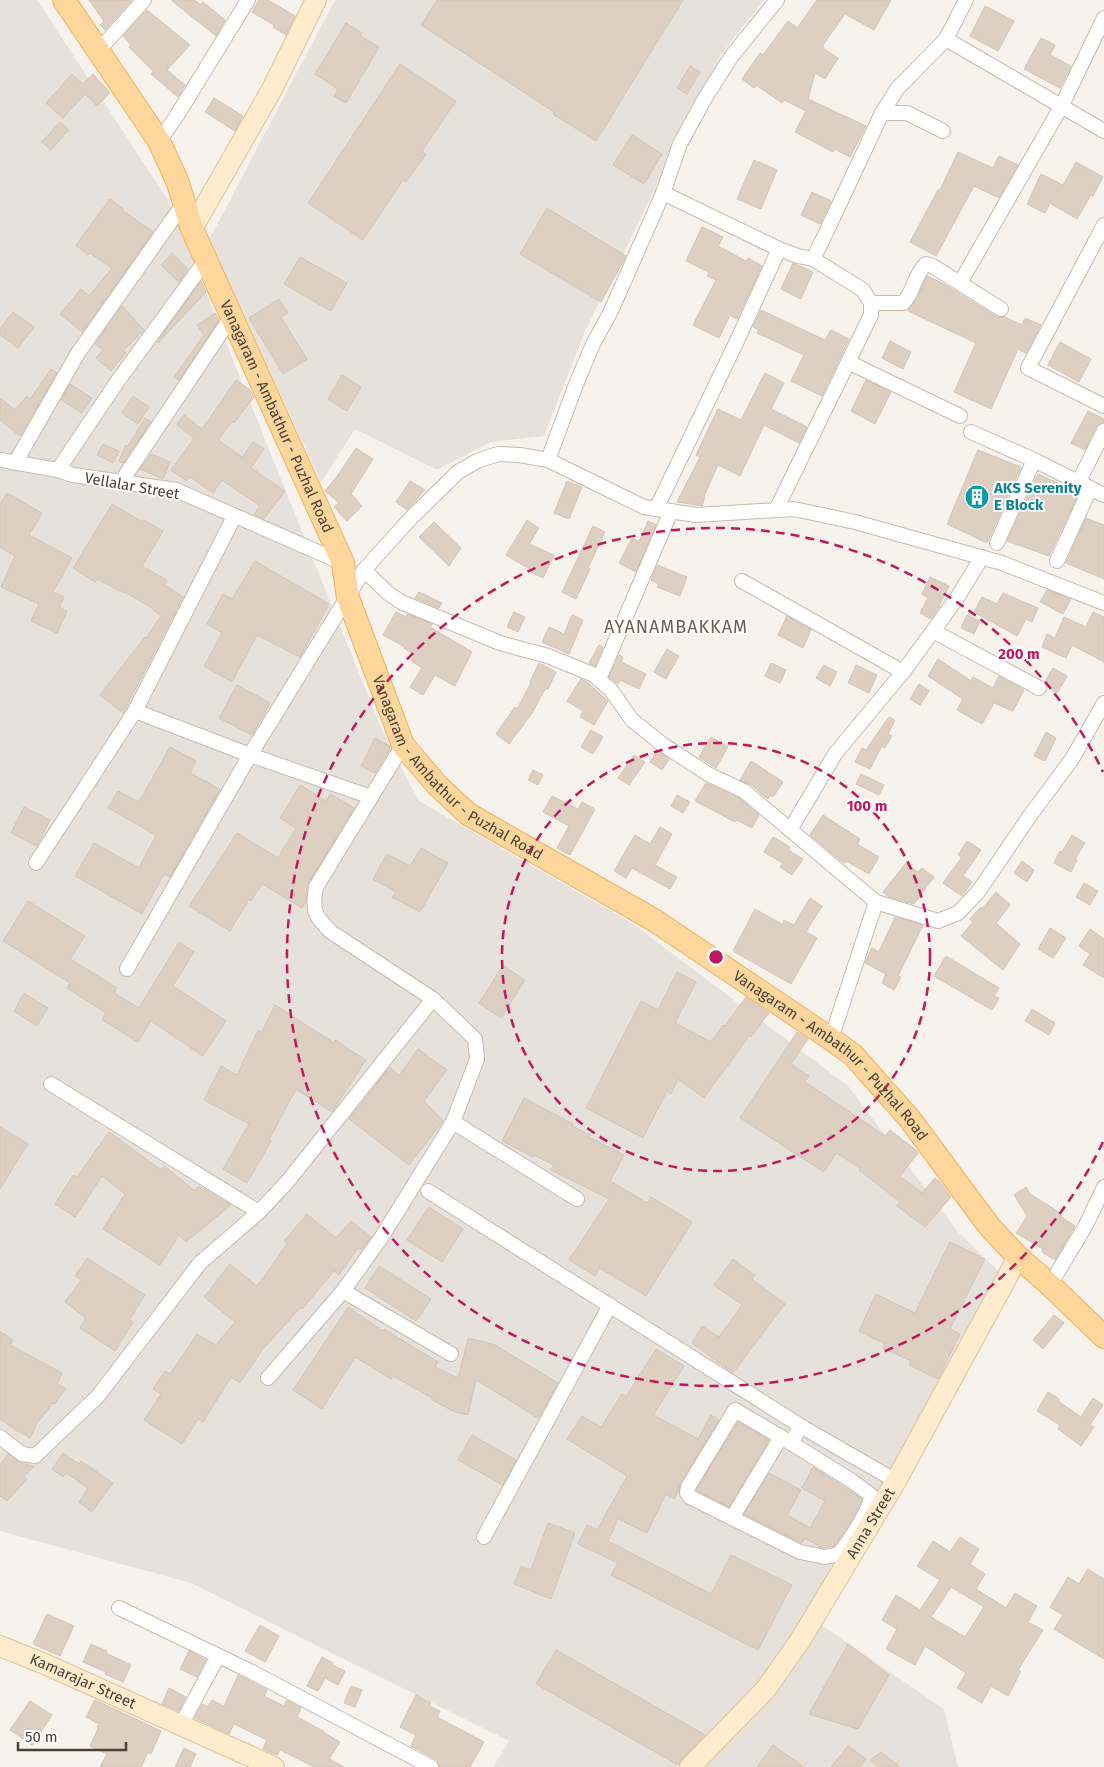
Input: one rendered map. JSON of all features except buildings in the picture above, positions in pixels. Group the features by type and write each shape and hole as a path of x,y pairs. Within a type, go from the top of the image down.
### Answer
{"main road":[{"name":"Vanagaram - Ambathur - Puzhal Road","path":"64,0 159,141 178,183 192,229 343,563 348,598 403,745 438,786 468,814 654,920 853,1055 910,1118 989,1226 1018,1257 1104,1337"}],"street":[{"path":"98,51 144,0"},
{"path":"159,141 176,117 248,0"},
{"path":"192,229 271,91 316,0"},
{"path":"548,460 576,382 593,344 611,311 663,193 680,144 705,98 731,57 777,0"},
{"path":"813,259 882,113 896,90 946,39 966,0"},
{"path":"960,283 1061,107 1104,18"},
{"path":"946,39 1061,107 1104,130"},
{"path":"882,113 907,113 943,130"},
{"path":"663,193 779,249 813,259 862,290 871,303 871,315 776,510"},
{"path":"15,463 78,352 184,203"},
{"path":"1104,225 1028,368 1104,406"},
{"path":"656,509 779,249"},
{"path":"58,470 117,382 206,260"},
{"path":"871,303 903,303 907,299 919,270 926,264 931,265 1001,309"},
{"path":"121,482 232,316"},
{"path":"848,362 960,416"},
{"path":"1057,561 1104,431"},
{"path":"970,432 1034,460 1104,495"},
{"path":"127,969 250,755 364,570 411,518 458,472 477,461 498,454 520,455 548,460 644,507 656,509 696,515 794,509 855,522 1002,563 1104,603"},
{"name":"Vellalar Street","path":"0,460 58,470 73,475 176,490 234,517 343,563"},
{"path":"997,543 1034,460"},
{"path":"599,680 671,511"},
{"path":"36,862 135,711 234,517"},
{"path":"790,830 835,754 903,672 957,598 982,557"},
{"path":"364,570 388,593 401,602 500,643 548,656 592,674 611,690 632,720 662,744 708,774 744,791 876,902 938,920 958,913 978,892 1029,817 1072,759 1104,704"},
{"path":"742,581 903,672"},
{"path":"933,631 1038,688"},
{"path":"135,711 250,755 371,797"},
{"path":"268,1378 343,1291 381,1238 453,1122 477,1058 475,1039 433,999 330,932 316,917 313,901 316,887 403,745"},
{"path":"831,1039 876,902"},
{"path":"0,1437 22,1454 35,1456 98,1396 200,1263 259,1212 288,1181 433,999"},
{"path":"51,1084 259,1212"},
{"path":"453,1122 577,1199"},
{"path":"1050,1285 1086,1226 1104,1187"},
{"path":"428,1191 801,1426 896,1481"},
{"name":"Anna Street","path":"690,1767 766,1689 801,1639 896,1481 1018,1257"},
{"path":"343,1291 451,1354"},
{"path":"484,1537 610,1305"},
{"path":"735,1410 852,1481 872,1496 869,1506 851,1538 838,1554 825,1557 800,1552 732,1518 690,1497 687,1493 688,1487 735,1410"},
{"path":"732,1518 786,1440 801,1426"},
{"path":"119,1608 218,1656 430,1767"},
{"name":"Kamarajar Street","path":"0,1646 274,1767"},
{"path":"181,1725 218,1656"}],"shaded area":[{"path":"0,0 37,0 170,203 381,728 419,801 633,924 848,1086 958,1232 1001,1274 907,1453 805,1614 944,1709 958,1767 493,1767 509,1741 191,1583 0,1531"},
{"path":"335,0 764,0 721,55 585,331 544,436 491,442 437,470 355,429 321,482 209,240"}],"place":[{"name":"AKS Serenity E Block","path":"977,497"}],"district":[{"name":"AYANAMBAKKAM","path":"676,627"}]}
